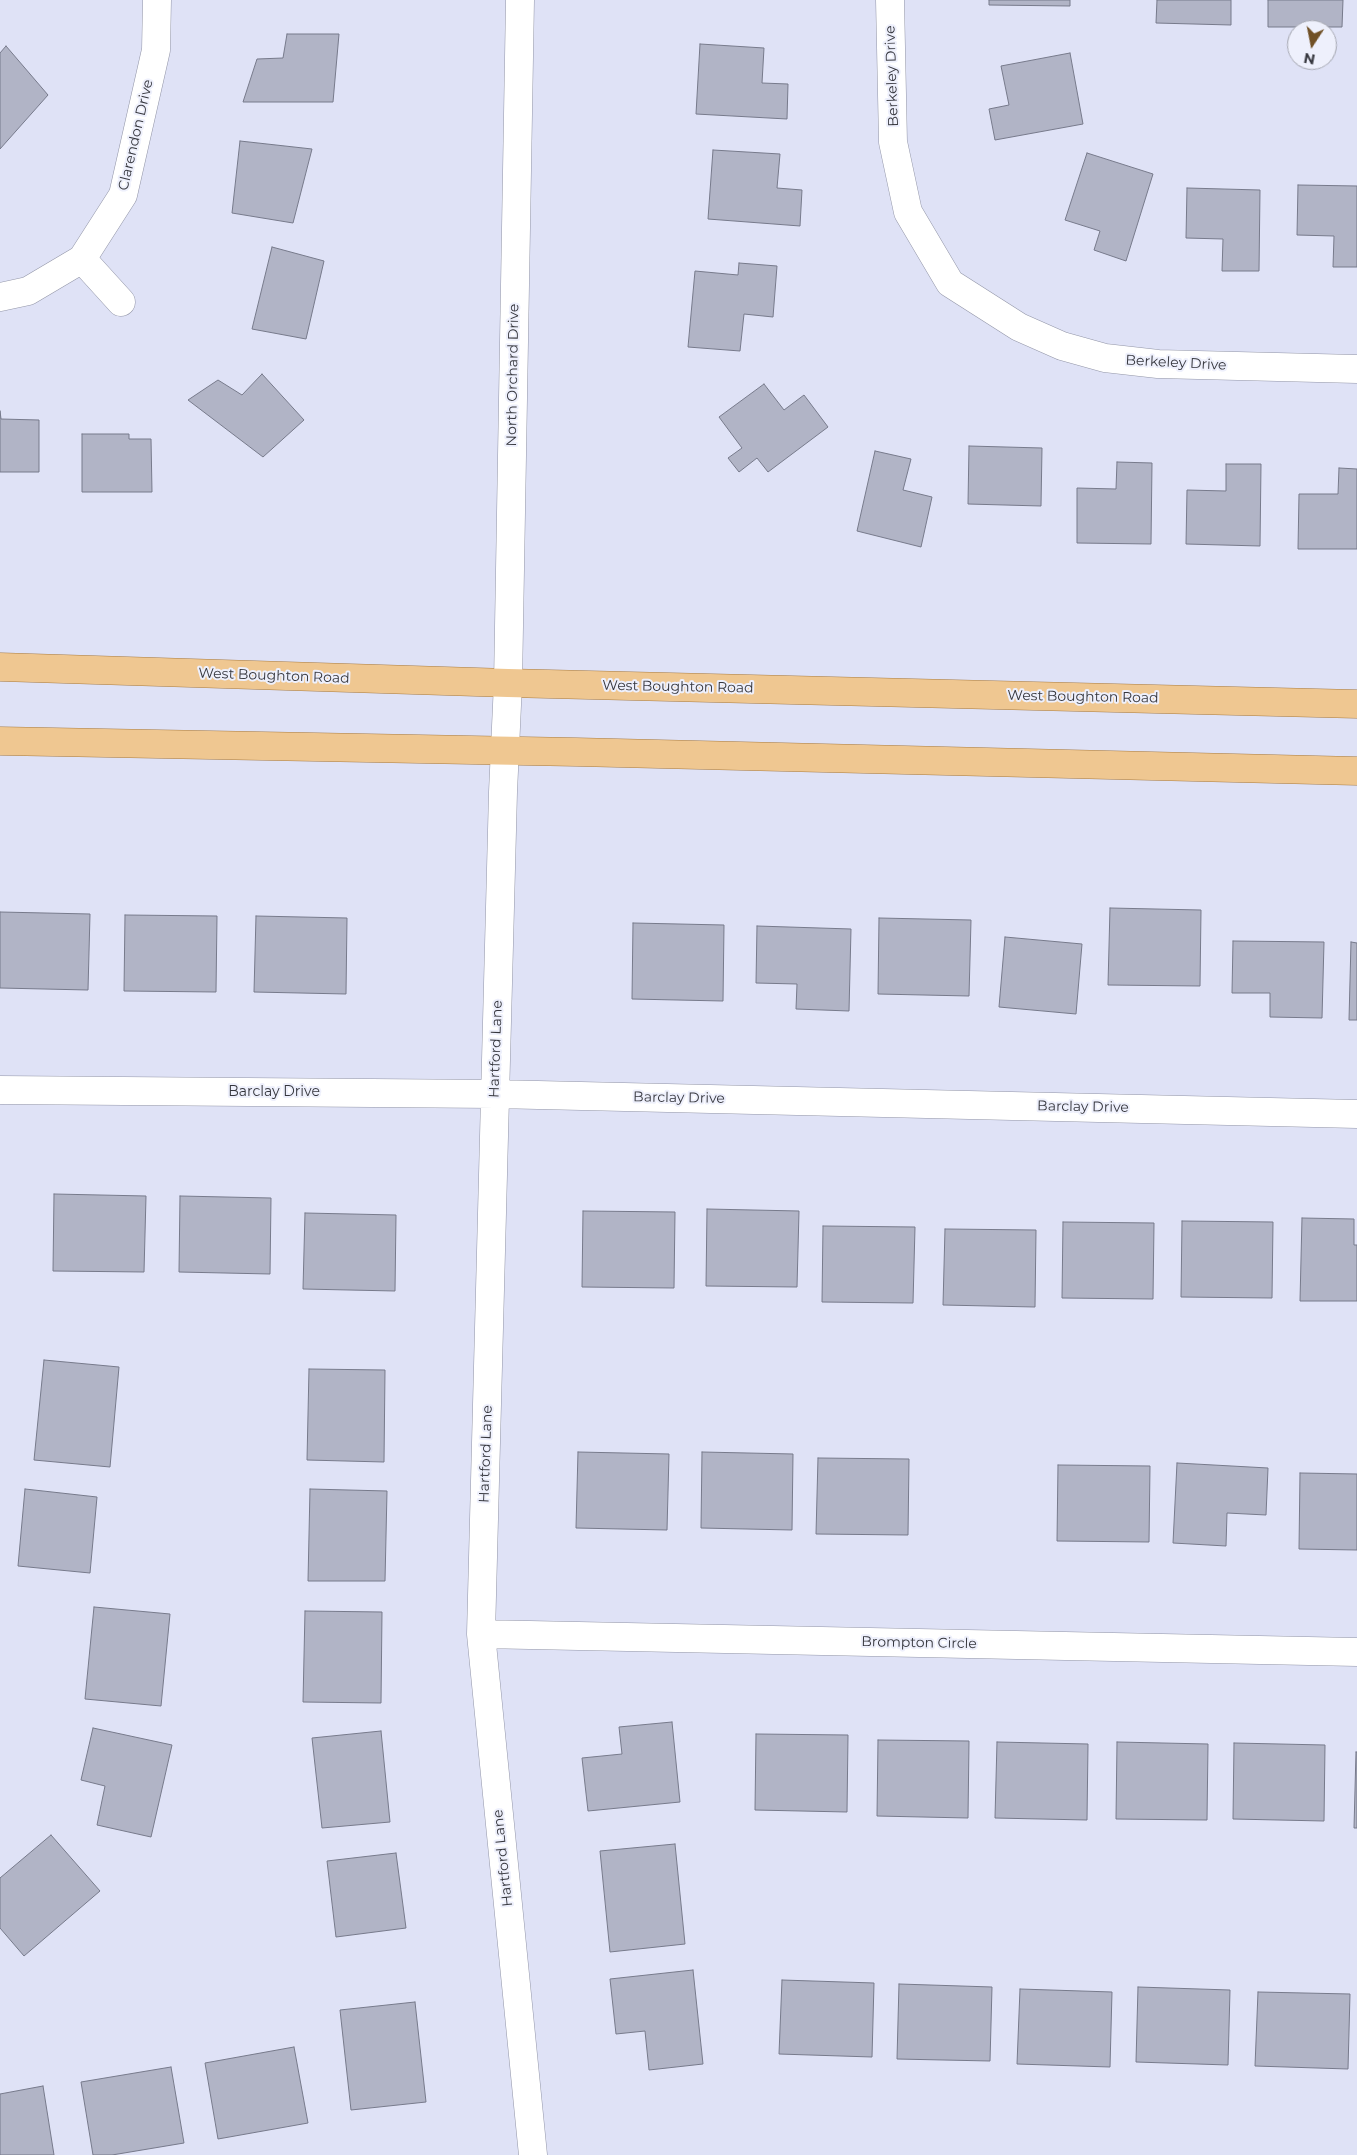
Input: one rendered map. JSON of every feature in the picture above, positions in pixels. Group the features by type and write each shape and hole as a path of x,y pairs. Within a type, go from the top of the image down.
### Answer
{"main road":[{"name":"West Boughton Road","path":"0,667 508,683 1357,704"},
{"path":"0,741 505,750 1357,771"}],"street":[{"name":"Clarendon Drive","path":"0,297 28,291 82,259 123,195 156,50 157,0"},
{"name":"North Orchard Drive","path":"505,750 508,683 520,0"},
{"name":"Berkeley Drive","path":"890,0 894,142 906,204 908,212 950,283 1019,327 1062,346 1105,358 1158,364 1357,369"},
{"path":"82,259 121,302"},
{"name":"Hartford Lane","path":"505,750 481,1634 533,2155"},
{"name":"Barclay Drive","path":"0,1090 495,1094 1357,1114"},
{"name":"Brompton Circle","path":"481,1634 1357,1652"}],"building":[{"path":"989,0 1070,0 1070,6 989,5"},
{"path":"1157,0 1231,0 1231,25 1156,23"},
{"path":"1268,0 1343,0 1342,27 1337,27 1337,20 1287,20 1287,27 1268,27"},
{"path":"287,34 339,34 333,102 243,102 257,59 283,58"},
{"path":"700,44 764,48 762,83 788,84 787,119 696,114"},
{"path":"6,46 48,95 0,149 0,53"},
{"path":"1070,53 1083,124 995,140 989,109 1009,105 1001,66"},
{"path":"240,141 312,149 293,223 232,213"},
{"path":"713,150 780,154 777,188 802,190 800,226 708,219"},
{"path":"1087,153 1153,174 1126,261 1094,250 1100,231 1065,220"},
{"path":"1298,185 1357,186 1357,267 1333,267 1334,236 1297,235"},
{"path":"1187,188 1260,190 1259,271 1222,271 1223,239 1186,238"},
{"path":"272,247 324,261 306,339 252,329"},
{"path":"739,263 777,266 773,317 744,314 740,351 688,347 695,271 738,275"},
{"path":"262,374 304,420 263,457 188,400 218,380 242,395"},
{"path":"764,384 784,410 804,395 828,427 768,472 757,458 739,472 728,458 742,448 719,417"},
{"path":"0,411 1,419 39,420 39,472 0,472"},
{"path":"82,434 129,434 129,439 151,439 152,492 82,492"},
{"path":"969,446 1042,448 1041,506 968,504"},
{"path":"875,451 911,459 903,490 932,497 921,547 857,531"},
{"path":"1117,462 1152,463 1151,544 1077,543 1077,488 1116,489"},
{"path":"1226,464 1261,464 1260,546 1186,544 1187,490 1226,491"},
{"path":"1339,468 1357,469 1357,549 1298,549 1299,494 1338,494"},
{"path":"1110,908 1201,910 1200,986 1108,985"},
{"path":"0,912 90,914 88,990 0,988"},
{"path":"125,915 217,916 216,992 124,991"},
{"path":"256,916 347,918 346,994 254,992"},
{"path":"879,918 971,920 969,996 878,994"},
{"path":"633,923 724,925 723,1001 632,999"},
{"path":"757,926 851,929 849,1011 796,1009 797,984 756,983"},
{"path":"1005,937 1082,944 1076,1014 999,1007"},
{"path":"1233,941 1324,942 1322,1018 1270,1017 1270,993 1232,993"},
{"path":"1351,942 1357,943 1357,1020 1349,1020"},
{"path":"54,1194 146,1196 144,1272 53,1271"},
{"path":"180,1196 271,1198 270,1274 179,1272"},
{"path":"707,1209 799,1211 797,1287 706,1286"},
{"path":"583,1211 675,1212 674,1288 582,1287"},
{"path":"305,1213 396,1215 395,1291 303,1289"},
{"path":"1302,1218 1354,1219 1354,1245 1357,1245 1357,1301 1300,1301"},
{"path":"1182,1221 1273,1222 1272,1298 1181,1297"},
{"path":"1063,1222 1154,1223 1153,1299 1062,1298"},
{"path":"823,1226 915,1227 913,1303 822,1302"},
{"path":"945,1229 1036,1230 1035,1307 943,1305"},
{"path":"44,1360 119,1367 110,1467 34,1460"},
{"path":"309,1369 385,1370 384,1462 307,1460"},
{"path":"578,1452 669,1454 667,1530 576,1528"},
{"path":"702,1452 793,1454 792,1530 701,1528"},
{"path":"818,1458 909,1459 908,1535 816,1534"},
{"path":"1177,1463 1268,1468 1266,1515 1227,1513 1226,1546 1173,1543"},
{"path":"1058,1465 1150,1466 1149,1542 1057,1541"},
{"path":"1300,1473 1357,1474 1357,1550 1299,1549"},
{"path":"25,1489 97,1497 90,1573 18,1566"},
{"path":"310,1489 387,1491 385,1581 308,1581"},
{"path":"94,1607 170,1614 161,1706 85,1699"},
{"path":"305,1611 382,1612 381,1703 303,1702"},
{"path":"672,1722 680,1802 588,1811 582,1758 622,1754 619,1727"},
{"path":"93,1728 172,1745 151,1837 97,1825 105,1786 81,1780"},
{"path":"381,1731 390,1822 322,1828 312,1738"},
{"path":"756,1734 848,1735 847,1812 755,1810"},
{"path":"878,1740 969,1741 968,1818 877,1816"},
{"path":"997,1742 1088,1744 1087,1820 995,1818"},
{"path":"1117,1742 1208,1744 1207,1820 1116,1819"},
{"path":"1234,1743 1325,1745 1324,1821 1233,1819"},
{"path":"1356,1752 1357,1828 1354,1828"},
{"path":"51,1835 100,1891 24,1956 0,1928 0,1878"},
{"path":"675,1844 685,1944 610,1952 600,1851"},
{"path":"396,1853 406,1928 336,1937 327,1861"},
{"path":"693,1970 703,2064 649,2070 645,2031 616,2034 610,1979"},
{"path":"782,1980 874,1983 872,2057 779,2054"},
{"path":"899,1984 992,1987 990,2061 897,2059"},
{"path":"1138,1987 1230,1990 1228,2065 1136,2062"},
{"path":"1020,1989 1112,1992 1110,2067 1017,2064"},
{"path":"1258,1992 1350,1994 1348,2069 1255,2066"},
{"path":"415,2002 426,2102 351,2110 340,2010"},
{"path":"294,2047 308,2123 218,2139 205,2063"},
{"path":"171,2067 184,2143 112,2155 93,2155 81,2082"},
{"path":"43,2086 54,2155 0,2155 0,2094"}]}
